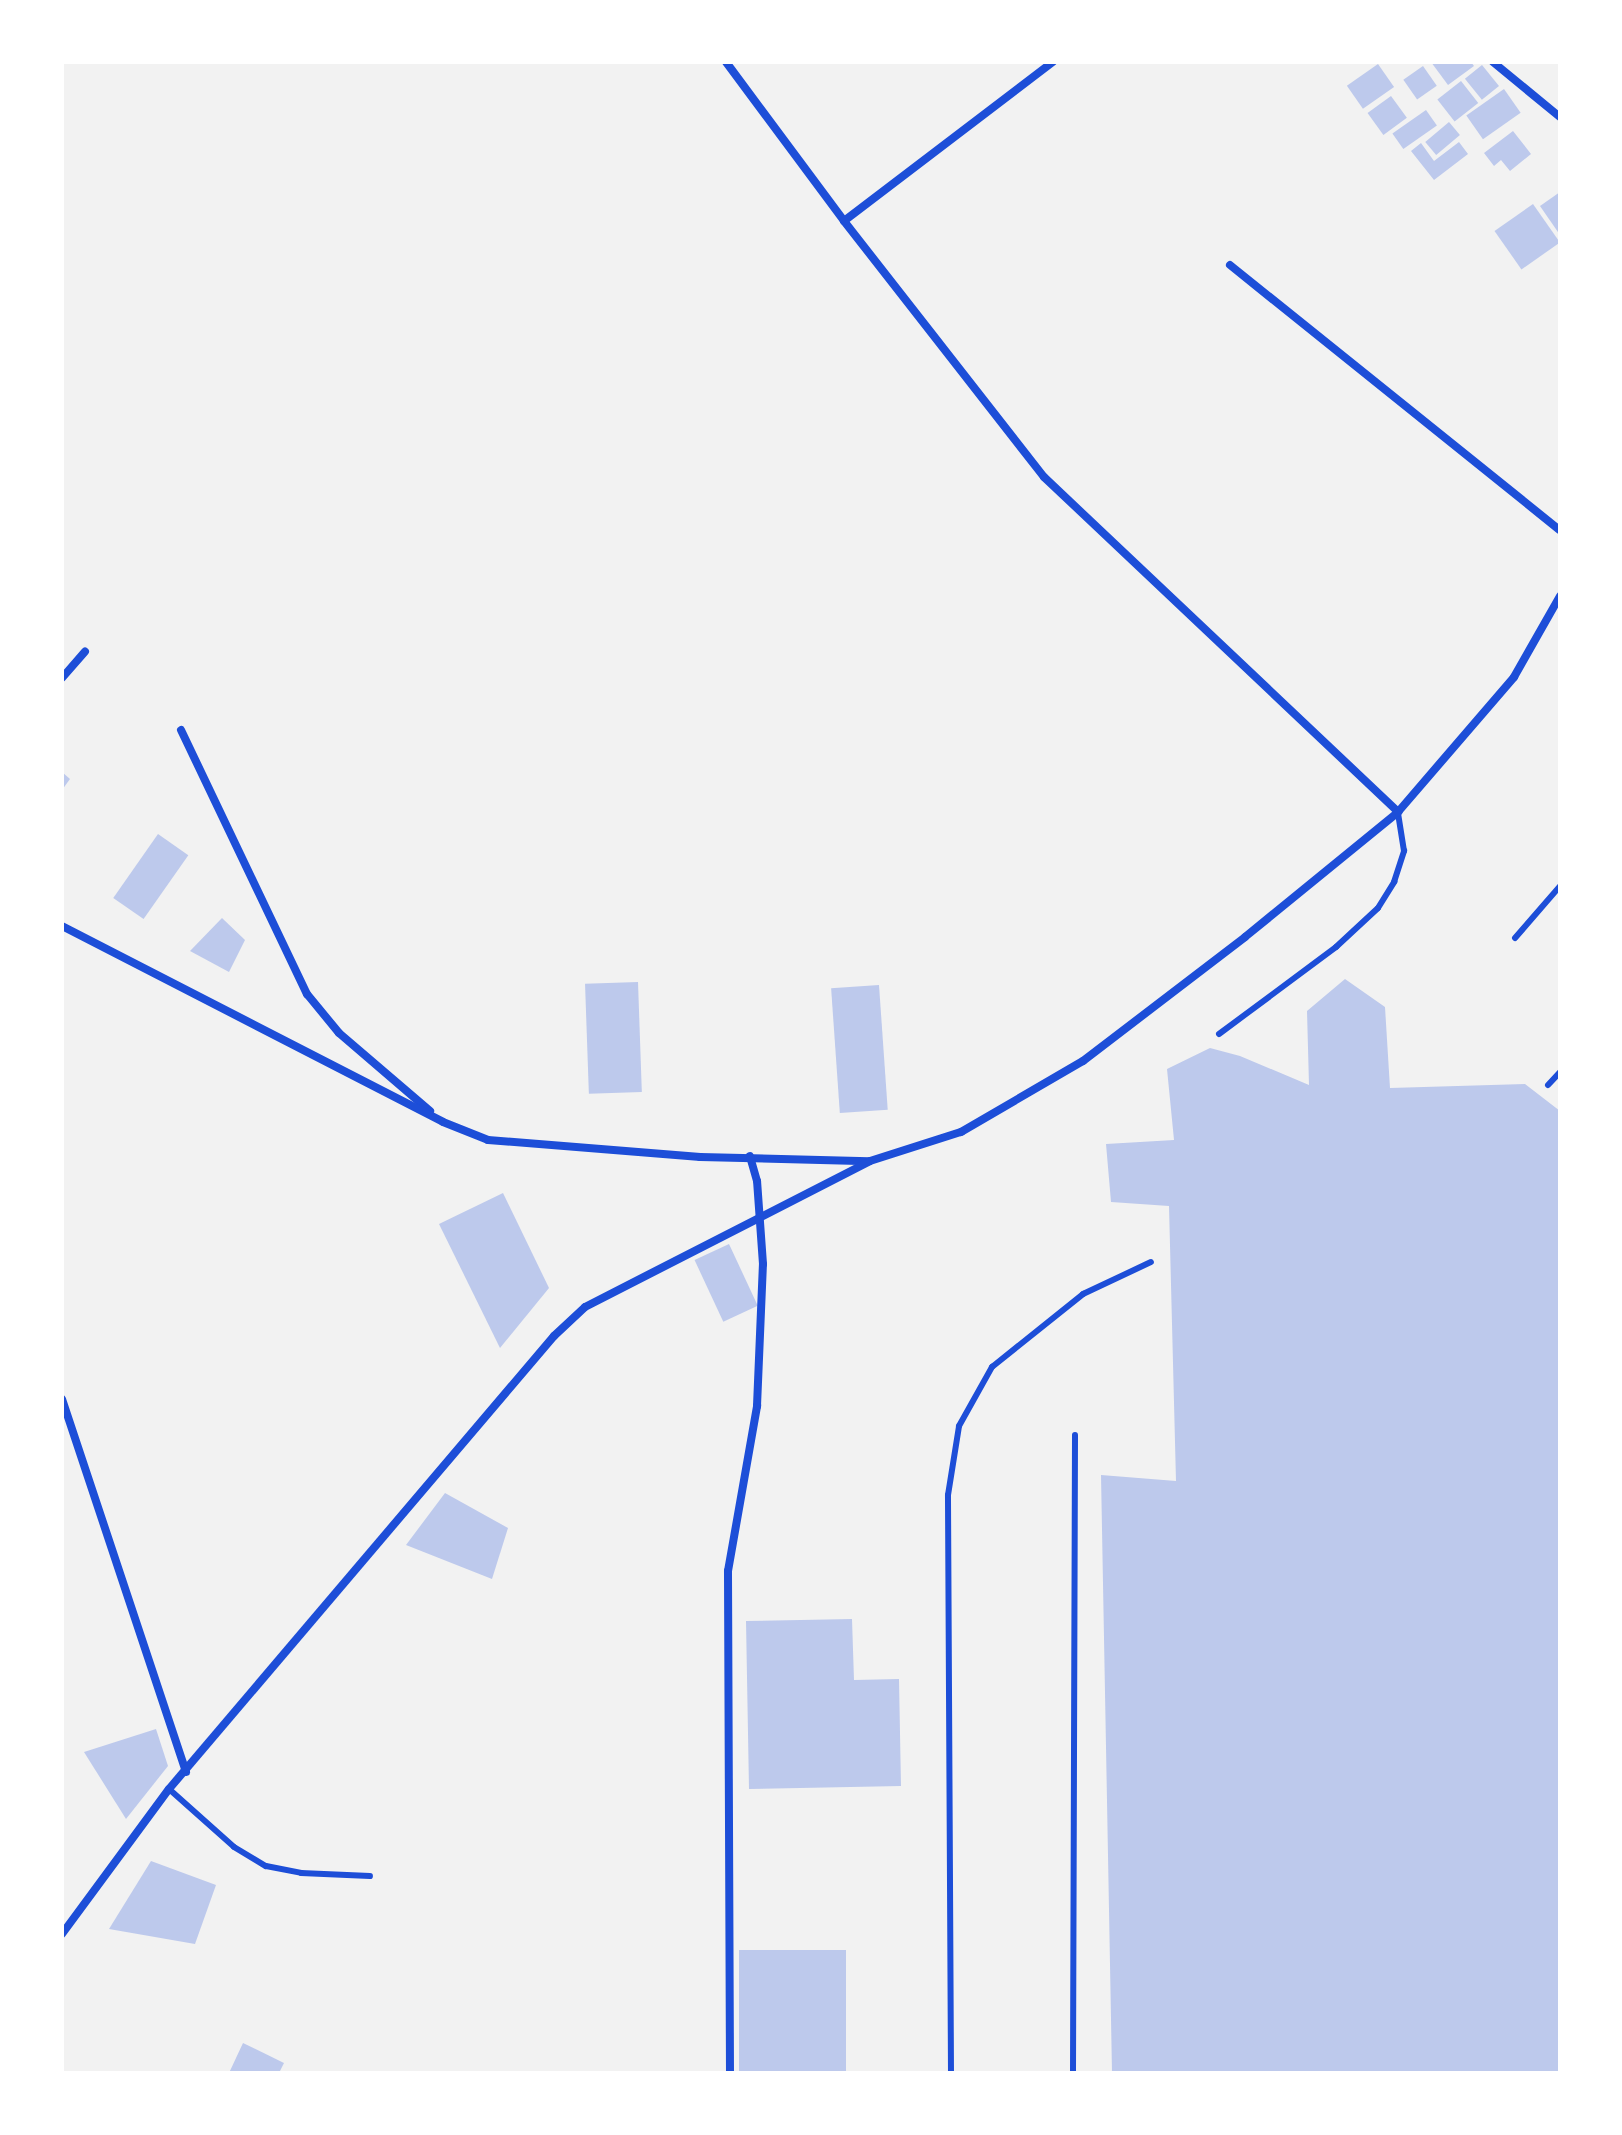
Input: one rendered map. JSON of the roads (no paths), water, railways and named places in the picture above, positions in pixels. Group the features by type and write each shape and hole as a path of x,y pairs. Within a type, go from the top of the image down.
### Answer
{"street":[{"path":"726,62 844,221 1044,477 1398,812"},
{"path":"844,221 1053,62"},
{"path":"1493,62 1560,117"},
{"path":"1230,265 1560,530"},
{"path":"62,1934 169,1789 554,1336 585,1307 870,1161 961,1132 1083,1061 1245,937 1398,812 1514,677 1560,596"},
{"path":"62,678 85,652"},
{"path":"181,730 307,994 339,1033 443,1122"},
{"path":"62,926 443,1122 488,1140 700,1157 870,1161"},
{"path":"730,2073 728,1571 757,1406 763,1264 757,1181 750,1156"},
{"path":"62,1399 186,1772"}],"lane":[{"path":"1219,1034 1336,947 1378,908 1394,882 1404,851 1398,812"},
{"path":"1515,938 1560,886"},
{"path":"1548,1085 1560,1072"},
{"path":"951,2073 948,1495 959,1426 992,1367 1083,1294 1151,1262"},
{"path":"1073,2073 1075,1435"},
{"path":"169,1789 234,1847 266,1866 301,1873 370,1876"}]}
